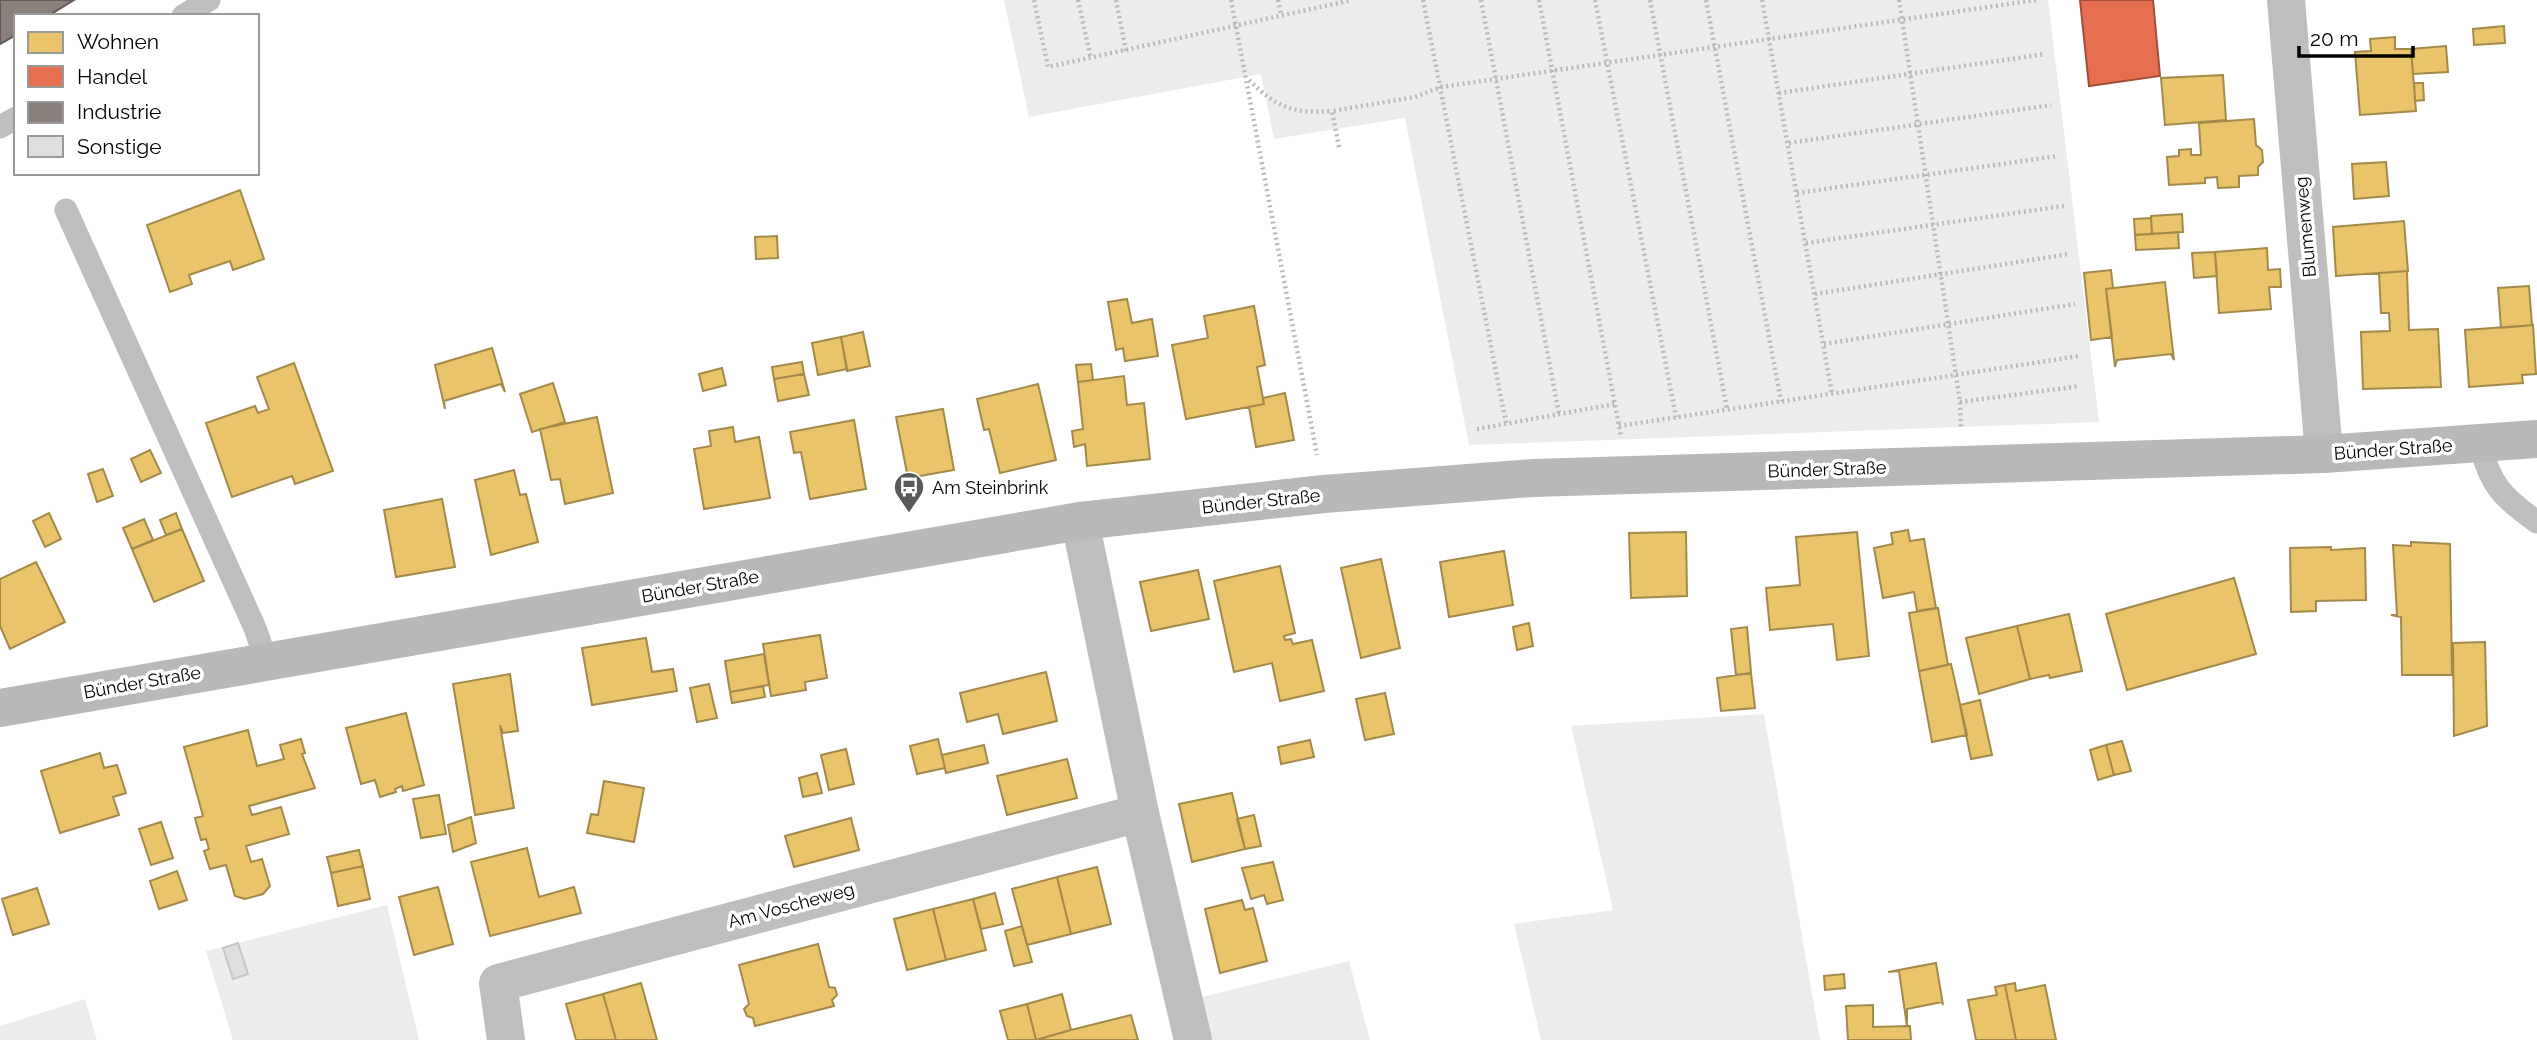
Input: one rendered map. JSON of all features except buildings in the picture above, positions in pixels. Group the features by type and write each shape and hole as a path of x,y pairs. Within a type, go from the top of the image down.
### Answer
{"main road":[{"name":"Bünder Straße","path":"0,708 1080,521 1324,494 1533,478 2324,454 2537,439"}],"street":[{"name":"Blumenweg","path":"2286,0 2324,454"},
{"path":"1080,521 1140,813 1193,1040"},
{"name":"Am Voscheweg","path":"506,1040 498,983 1140,813"}],"lane":[{"path":"186,14 209,0"},
{"path":"66,210 255,628 266,660"},
{"path":"2480,443 2487,472 2506,500 2537,522"}],"path":[{"path":"1034,0 1048,67 1324,3 1352,0"},
{"path":"1079,0 1091,59"},
{"path":"1116,0 1126,51"},
{"path":"1231,0 1324,494"},
{"path":"1278,0 1281,14"},
{"path":"1423,0 1506,424"},
{"path":"1481,0 1559,414"},
{"path":"1539,0 1623,445"},
{"path":"1595,0 1675,417"},
{"path":"1650,0 1727,409"},
{"path":"1706,0 1781,401"},
{"path":"1762,0 1832,394"},
{"path":"1899,0 1960,402 1961,433"},
{"path":"1247,79 1270,100 1303,114 1415,97 1441,87 2036,0"},
{"path":"1779,93 2045,54"},
{"path":"1789,143 2052,105"},
{"path":"1332,111 1339,147"},
{"path":"1797,193 2058,156"},
{"path":"1806,243 2064,206"},
{"path":"1815,294 2069,254"},
{"path":"1824,344 2075,304"},
{"path":"1619,425 2080,356"},
{"path":"1960,402 2080,386"},
{"path":"1476,429 1615,404"}],"shaded area":[{"path":"1004,0 2048,0 2099,422 1469,445 1405,118 1274,139 1261,74 1029,117"},
{"path":"1764,714 1820,1040 1541,1040 1514,924 1613,910 1571,726"},
{"path":"387,905 419,1040 233,1040 206,951"},
{"path":"1349,961 1370,1040 1208,1040 1198,998"},
{"path":"85,999 97,1040 0,1040 0,1026"}],"place":[{"name":"Am Steinbrink","path":"909,514"}]}
